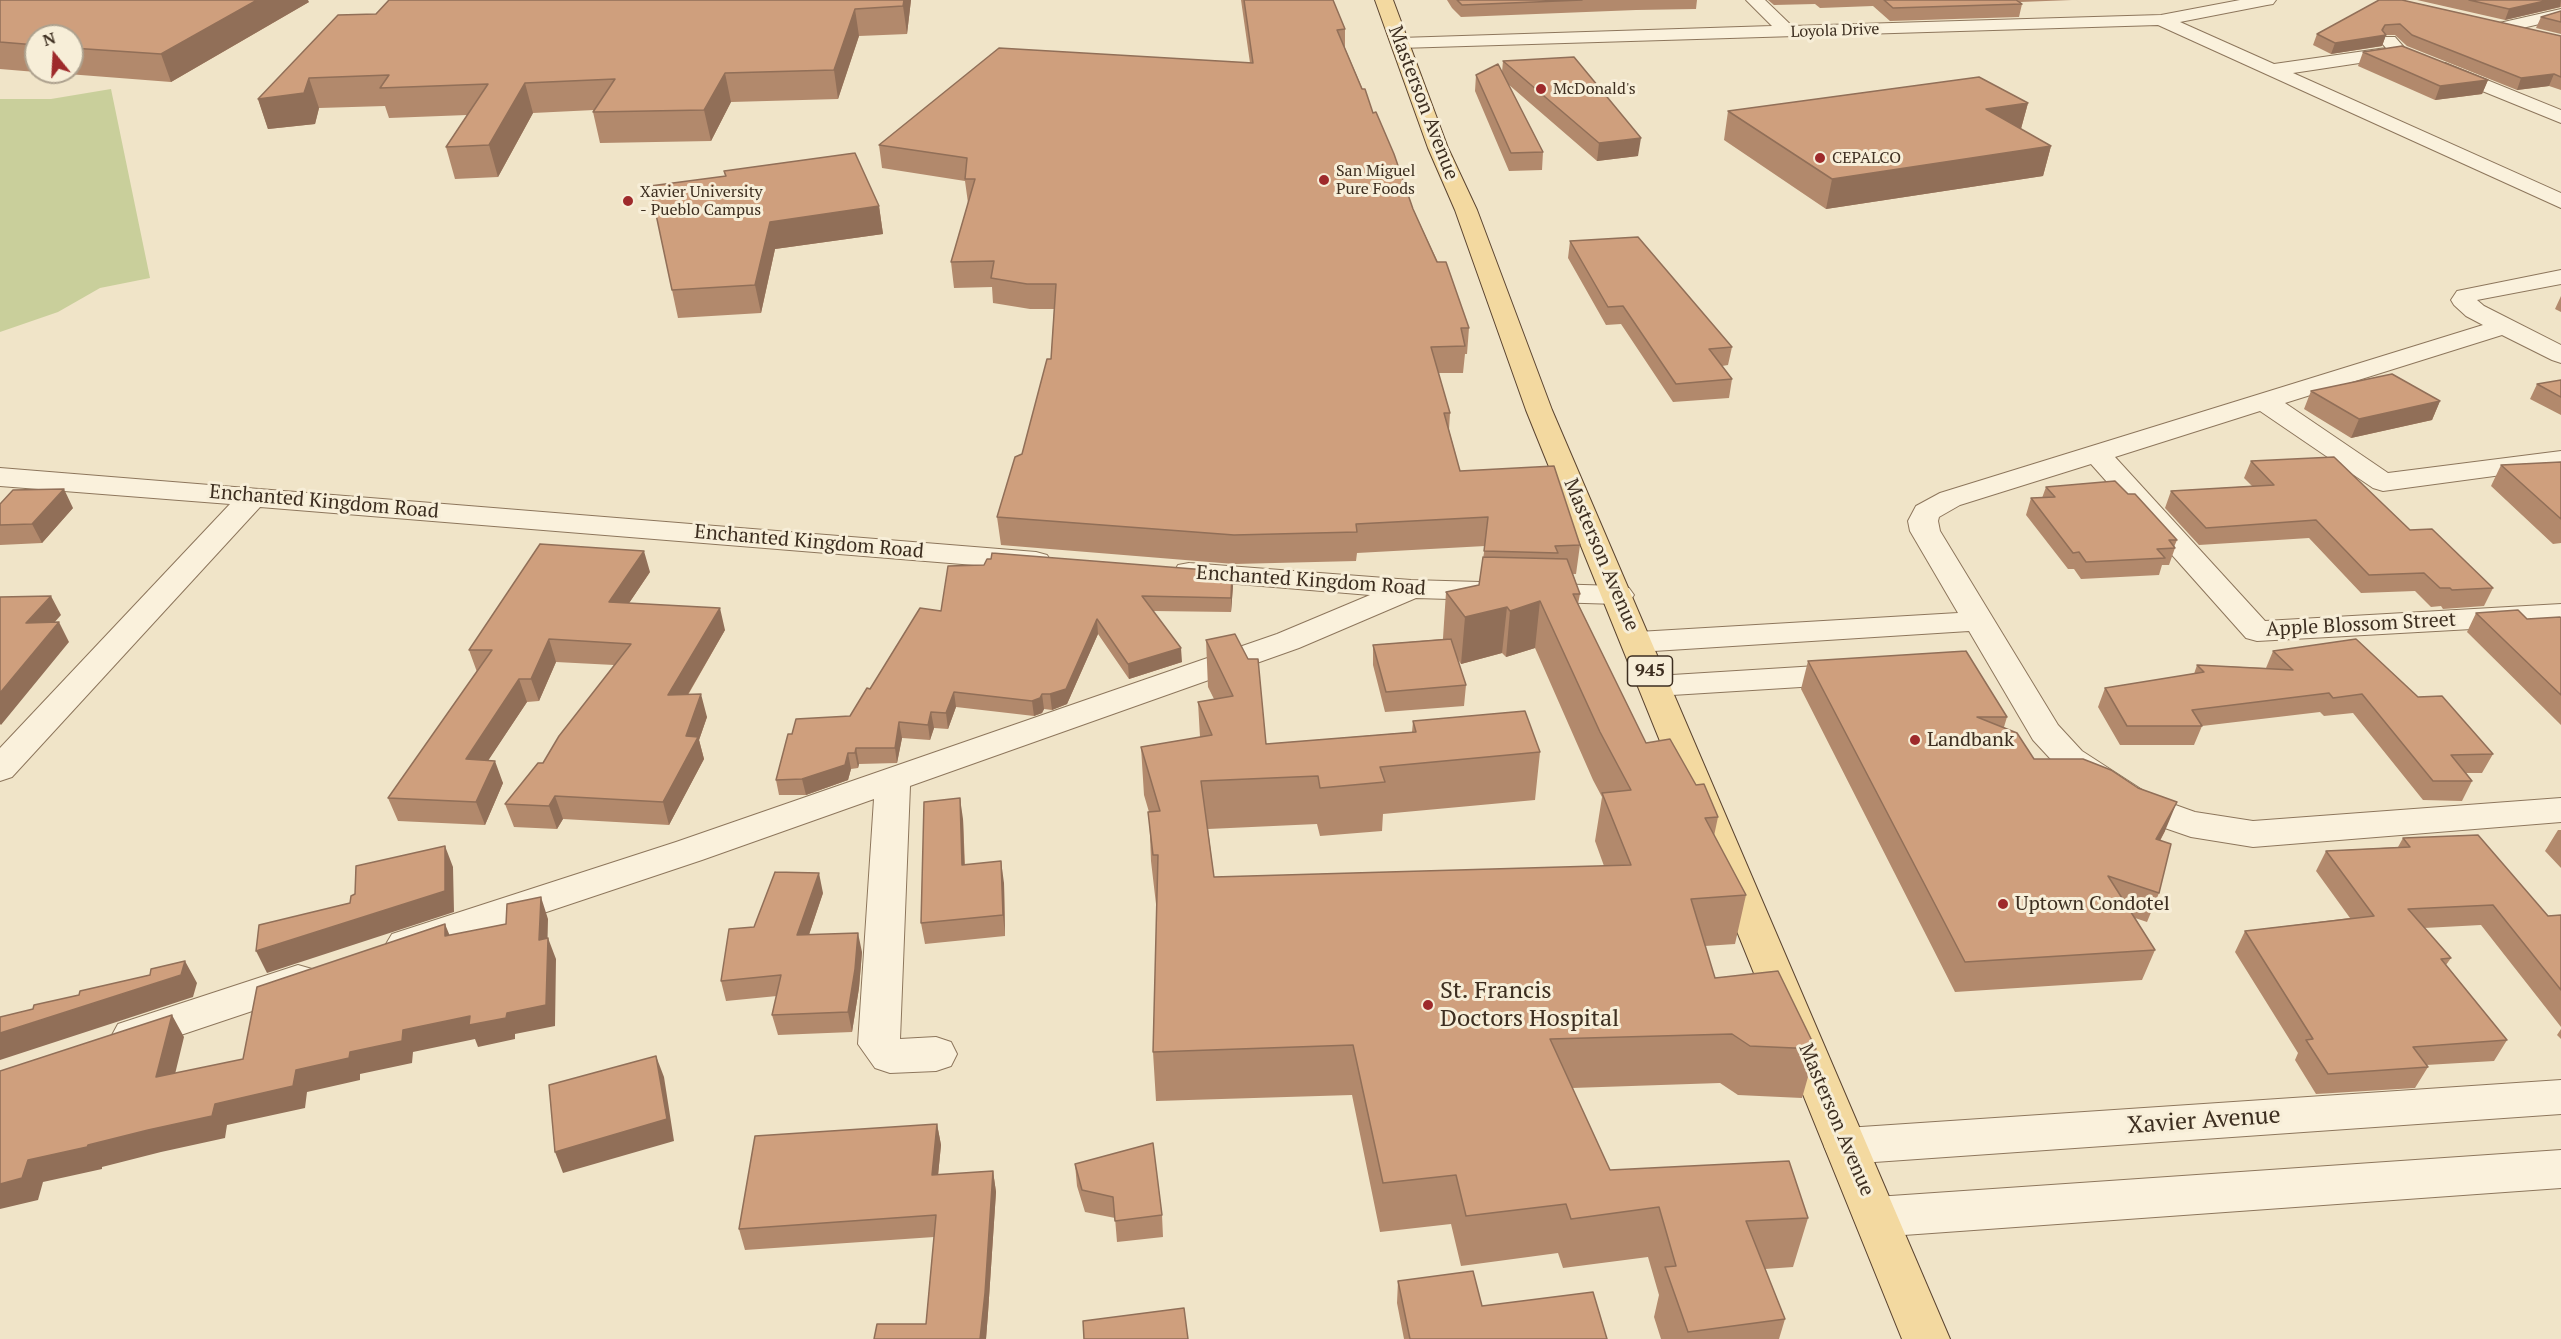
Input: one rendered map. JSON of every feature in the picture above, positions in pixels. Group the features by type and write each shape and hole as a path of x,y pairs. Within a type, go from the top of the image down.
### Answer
{"main road":[{"name":"Masterson Avenue","path":"1383,0 1438,148 1466,210 1539,410 1638,642 1926,1339"}],"street":[{"path":"1755,0 1789,33"},
{"name":"Loyola Drive","path":"1400,43 2161,20 2267,0"},
{"path":"2541,37 2495,27 2561,14"},
{"path":"2161,20 2561,201"},
{"path":"2272,70 2394,46 2424,61 2561,117"},
{"path":"2449,71 2550,93"},
{"path":"2561,277 2475,293 2466,296 2463,300 2475,310 2561,355"},
{"path":"2504,326 1950,498 1926,512 1923,521 1925,531 2045,732 2070,759 2140,806 2191,824 2253,834 2561,810"},
{"path":"2264,400 2383,482 2561,459"},
{"name":"Apple Blossom Street","path":"2096,453 2257,631 2561,614"},
{"name":"Enchanted Kingdom Road","path":"0,477 1067,563"},
{"path":"3,762 254,496"},
{"name":"Enchanted Kingdom Road","path":"1161,570 1411,589 1618,595"},
{"path":"374,955 689,851 1288,641 1411,589"},
{"path":"1638,642 1979,621"},
{"path":"1972,667 2005,664"},
{"path":"1656,686 1882,672"},
{"path":"893,778 879,1044 890,1056 936,1054"},
{"path":"99,1046 330,970"},
{"name":"Xavier Avenue","path":"1846,1146 2561,1097"},
{"path":"1876,1217 2561,1169"}],"green space":[{"path":"111,89 150,278 100,288 58,312 0,332 0,99 51,99"}],"building":[{"path":"0,0 257,0 161,54 84,49 84,24 24,24 24,44 0,42"},
{"path":"389,0 904,0 903,6 855,9 834,70 725,73 704,110 593,112 615,79 525,83 489,145 446,147 488,84 380,88 389,75 309,78 304,93 258,99 338,15 376,14"},
{"path":"1244,0 1333,0 1345,29 1337,30 1362,89 1365,89 1373,113 1376,112 1394,154 1413,209 1437,262 1446,262 1469,328 1461,328 1465,346 1431,347 1450,413 1444,413 1460,471 1554,466 1580,545 1555,546 1558,553 1484,551 1488,517 1356,524 1357,532 1234,535 997,517 1015,457 1022,454 1047,359 1051,359 1056,284 1027,284 991,278 994,261 951,262 975,179 965,179 967,158 879,145 999,48 1253,63"},
{"path":"1457,0 1582,0 1462,5"},
{"path":"1884,0 2016,0 2022,4 1893,8"},
{"path":"2379,0 2402,0 2561,36 2561,77 2554,74 2521,78 2412,35 2400,24 2385,25 2382,30 2386,35 2335,43 2317,34"},
{"path":"2469,0 2549,0 2509,9"},
{"path":"2561,11 2561,22 2541,17"},
{"path":"2402,46 2488,80 2440,86 2363,52"},
{"path":"1574,57 1641,138 1599,143 1503,61"},
{"path":"1498,64 1543,152 1511,153 1476,75"},
{"path":"1979,77 2028,103 1986,109 2051,146 1832,179 1728,111"},
{"path":"855,153 879,206 770,222 755,285 672,290 650,186 726,176 724,171"},
{"path":"1638,237 1732,347 1709,349 1732,379 1676,384 1623,306 1608,307 1570,241"},
{"path":"2392,374 2440,401 2359,419 2311,391"},
{"path":"2561,380 2561,397 2537,384"},
{"path":"2334,457 2410,530 2432,529 2493,588 2452,590 2440,588 2424,573 2369,575 2316,520 2206,528 2171,491 2274,485 2251,461"},
{"path":"2561,462 2561,519 2501,465"},
{"path":"2115,481 2128,494 2135,494 2177,540 2169,540 2175,548 2157,549 2165,558 2086,562 2079,552 2073,553 2031,498 2055,497 2046,487"},
{"path":"64,489 32,524 0,525 0,504 13,490"},
{"path":"540,544 644,551 609,602 720,608 668,695 701,694 686,736 698,737 663,802 555,796 549,806 505,804 538,763 543,763 559,736 631,644 549,639 531,679 519,679 466,759 495,761 476,802 388,798 492,650 469,650"},
{"path":"992,553 1232,572 1231,598 1142,596 1181,648 1128,664 1097,619 1066,689 1042,694 1040,698 1032,701 954,692 946,713 931,712 928,725 899,722 895,748 856,748 855,753 848,753 845,765 802,779 776,780 788,734 792,734 796,719 850,716 867,688 870,689 920,608 941,611 948,566 984,565 987,559 991,559"},
{"path":"1483,557 1567,559 1580,594 1573,594 1646,743 1670,739 1696,785 1704,784 1718,817 1705,818 1746,895 1691,899 1715,978 1778,971 1816,1049 1750,1046 1732,1034 1550,1039 1610,1170 1789,1161 1808,1218 1746,1221 1785,1319 1688,1332 1665,1267 1676,1266 1659,1207 1571,1219 1566,1204 1466,1216 1456,1175 1383,1183 1353,1045 1153,1052 1158,855 1153,855 1148,812 1160,811 1141,747 1212,735 1198,702 1233,696 1206,640 1235,634 1248,659 1258,659 1266,744 1416,732 1413,721 1525,711 1540,752 1380,767 1385,782 1320,788 1318,776 1201,781 1214,877 1631,865 1602,793 1631,790 1600,732 1540,601 1510,611 1507,607 1465,617 1446,592 1479,585"},
{"path":"51,596 26,623 59,622 0,693 0,597"},
{"path":"2518,610 2527,619 2561,618 2561,695 2476,613"},
{"path":"1451,639 1466,685 1386,692 1373,645"},
{"path":"2356,639 2418,697 2442,696 2493,754 2451,755 2472,781 2433,781 2362,694 2333,698 2329,693 2192,710 2202,726 2127,726 2105,688 2204,672 2197,665 2293,670 2273,651"},
{"path":"1966,651 2007,717 1977,717 2017,733 2034,759 2083,759 2111,770 2138,788 2177,802 2156,839 2171,844 2159,893 2108,876 2155,950 1965,962 1808,661"},
{"path":"960,798 962,865 1001,861 1003,915 921,923 924,802"},
{"path":"2478,835 2548,916 2561,915 2561,990 2493,905 2408,909 2451,958 2441,959 2507,1040 2413,1047 2428,1067 2328,1074 2306,1040 2313,1039 2245,931 2374,916 2326,851 2410,847 2403,838"},
{"path":"445,846 445,891 256,951 259,925 350,903 351,896 355,894 356,866"},
{"path":"775,872 819,873 797,935 858,933 848,1012 772,1015 781,975 721,981 729,929 754,927"},
{"path":"541,897 539,940 548,938 546,1005 507,1013 506,1018 469,1025 470,1016 403,1030 402,1041 350,1052 349,1058 296,1070 293,1086 215,1104 212,1116 28,1160 22,1178 0,1184 0,1071 172,1015 156,1077 243,1059 257,987 445,924 445,936 506,924 507,904"},
{"path":"185,961 181,975 0,1033 0,1017 33,1009 34,1005 79,995 80,991 150,975 151,969"},
{"path":"656,1056 667,1119 555,1152 549,1085"},
{"path":"937,1124 932,1175 993,1171 980,1339 874,1339 877,1324 926,1324 936,1215 739,1229 755,1136"},
{"path":"1153,1143 1162,1215 1115,1221 1113,1197 1082,1190 1075,1164"},
{"path":"1473,1271 1482,1306 1593,1292 1607,1339 1410,1339 1398,1281"},
{"path":"1184,1308 1188,1339 1084,1339 1083,1321"}],"place":[{"name":"McDonald's","path":"1541,89"},
{"name":"CEPALCO","path":"1820,158"},
{"name":"San Miguel Pure Foods","path":"1324,180"},
{"name":"Xavier University - Pueblo Campus","path":"628,201"},
{"name":"Landbank","path":"1915,740"},
{"name":"Uptown Condotel","path":"2003,904"},
{"name":"St. Francis Doctors Hospital","path":"1428,1005"}]}
